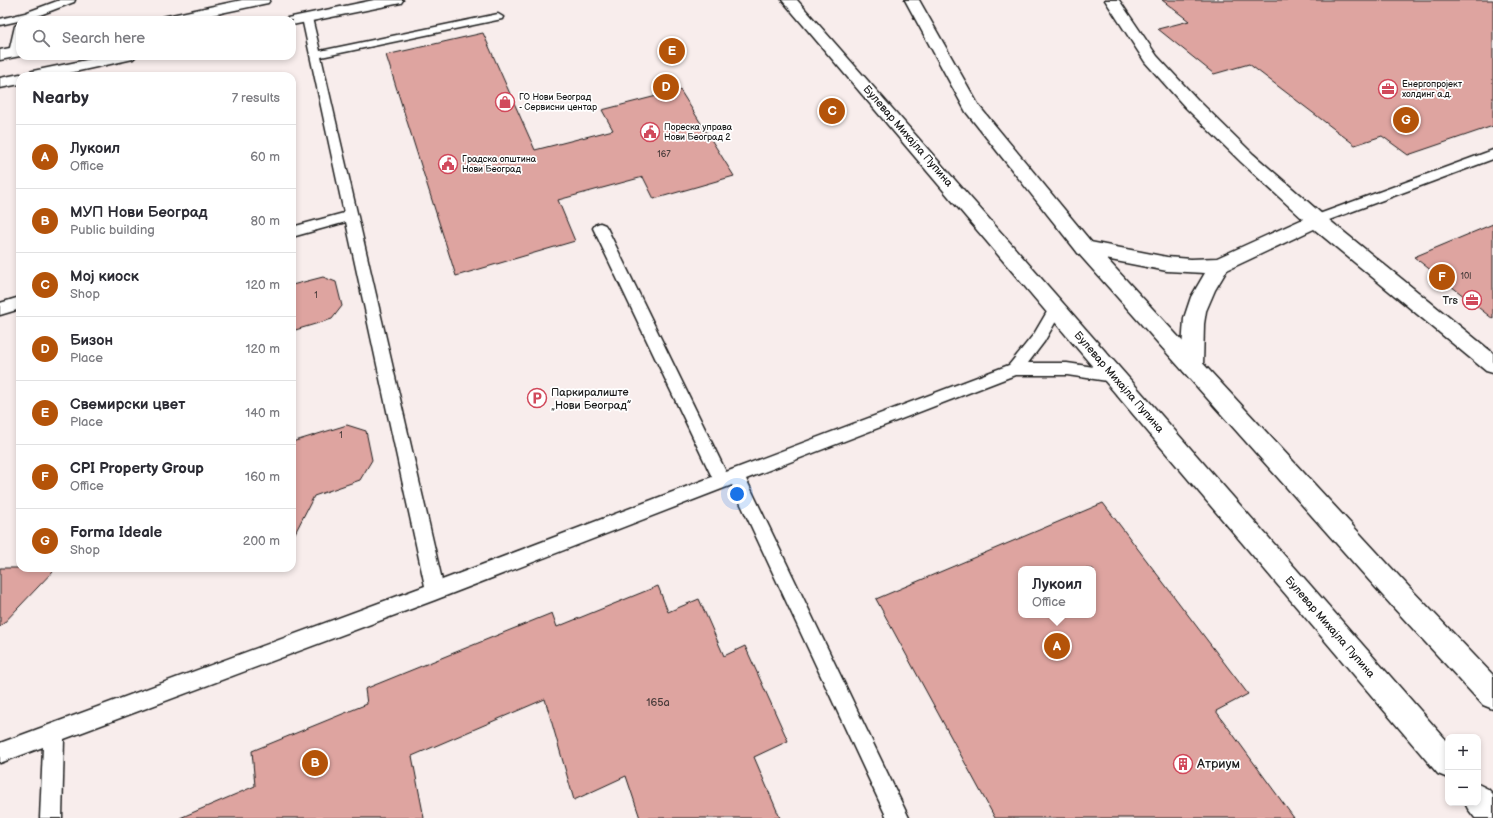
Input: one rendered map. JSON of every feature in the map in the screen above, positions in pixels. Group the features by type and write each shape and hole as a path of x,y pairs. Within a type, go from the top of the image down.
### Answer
{"main road":[{"path":"186,16 263,0"},
{"path":"296,20 396,0"},
{"name":"Булевар Михајла Пупина","path":"789,0 1445,761"},
{"path":"912,0 972,108 1085,248 1401,597 1493,695"},
{"path":"1112,0 1150,59 1247,158 1316,220 1493,365"},
{"path":"53,72 109,60"},
{"path":"0,83 16,80"},
{"path":"1085,248 1167,264 1191,266 1220,264 1316,220"},
{"path":"1192,366 1194,318 1206,288 1220,264"},
{"path":"1481,803 1493,817"}],"lane":[{"path":"34,16 70,0"},
{"path":"317,55 498,17"},
{"path":"307,18 317,55 435,591"},
{"path":"0,22 16,22"},
{"path":"12,53 16,39"},
{"path":"1316,220 1493,154"},
{"path":"296,231 352,216"},
{"path":"600,228 729,478 898,818"},
{"path":"0,309 16,304"},
{"path":"1014,369 1038,338 1056,309"},
{"path":"0,753 435,591 1014,369 1067,369 1114,376"},
{"path":"51,818 54,733"}],"building":[{"name":"Енергопројект холдинг а.д.","path":"1162,0 1493,0 1493,126 1408,155 1382,136 1355,145 1249,64 1214,74 1158,29 1189,21"},
{"path":"483,33 535,150 613,130 602,110 680,90 734,176 654,199 643,177 558,200 575,241 456,276 386,55"},
{"path":"1493,224 1493,319 1414,257"},
{"path":"323,277 336,282 342,306 332,319 296,330 296,284"},
{"path":"347,425 366,431 372,460 360,480 314,496 296,531 296,441"},
{"path":"1103,503 1248,694 1216,711 1294,818 995,818 876,599"},
{"path":"0,568 16,568 16,572 52,572 0,627"},
{"path":"658,586 668,612 699,599 724,656 745,646 788,741 754,757 780,818 640,818 626,776 574,800 545,699 412,756 424,818 180,818 255,786 252,751 367,704 365,689 552,613 557,627"}],"place":[{"name":"Свемирски цвет","path":"672,51"},
{"name":"Бизон","path":"666,87"},
{"name":"Енергопројект холдинг а.д.","path":"1388,89"},
{"name":"ГО Нови Београд - Сервисни центар","path":"505,102"},
{"name":"Мој киоск","path":"832,111"},
{"name":"Forma Ideale","path":"1406,120"},
{"name":"Пореска управа Нови Београд 2","path":"650,132"},
{"name":"Градска општина Нови Београд","path":"448,164"},
{"name":"CPI Property Group","path":"1442,277"},
{"name":"Trs","path":"1472,300"},
{"name":"Паркиралиште „Нови Београд”","path":"537,398"},
{"name":"Лукоил","path":"1057,646"},
{"name":"МУП Нови Београд","path":"315,763"},
{"name":"Атриум","path":"1183,764"}]}
